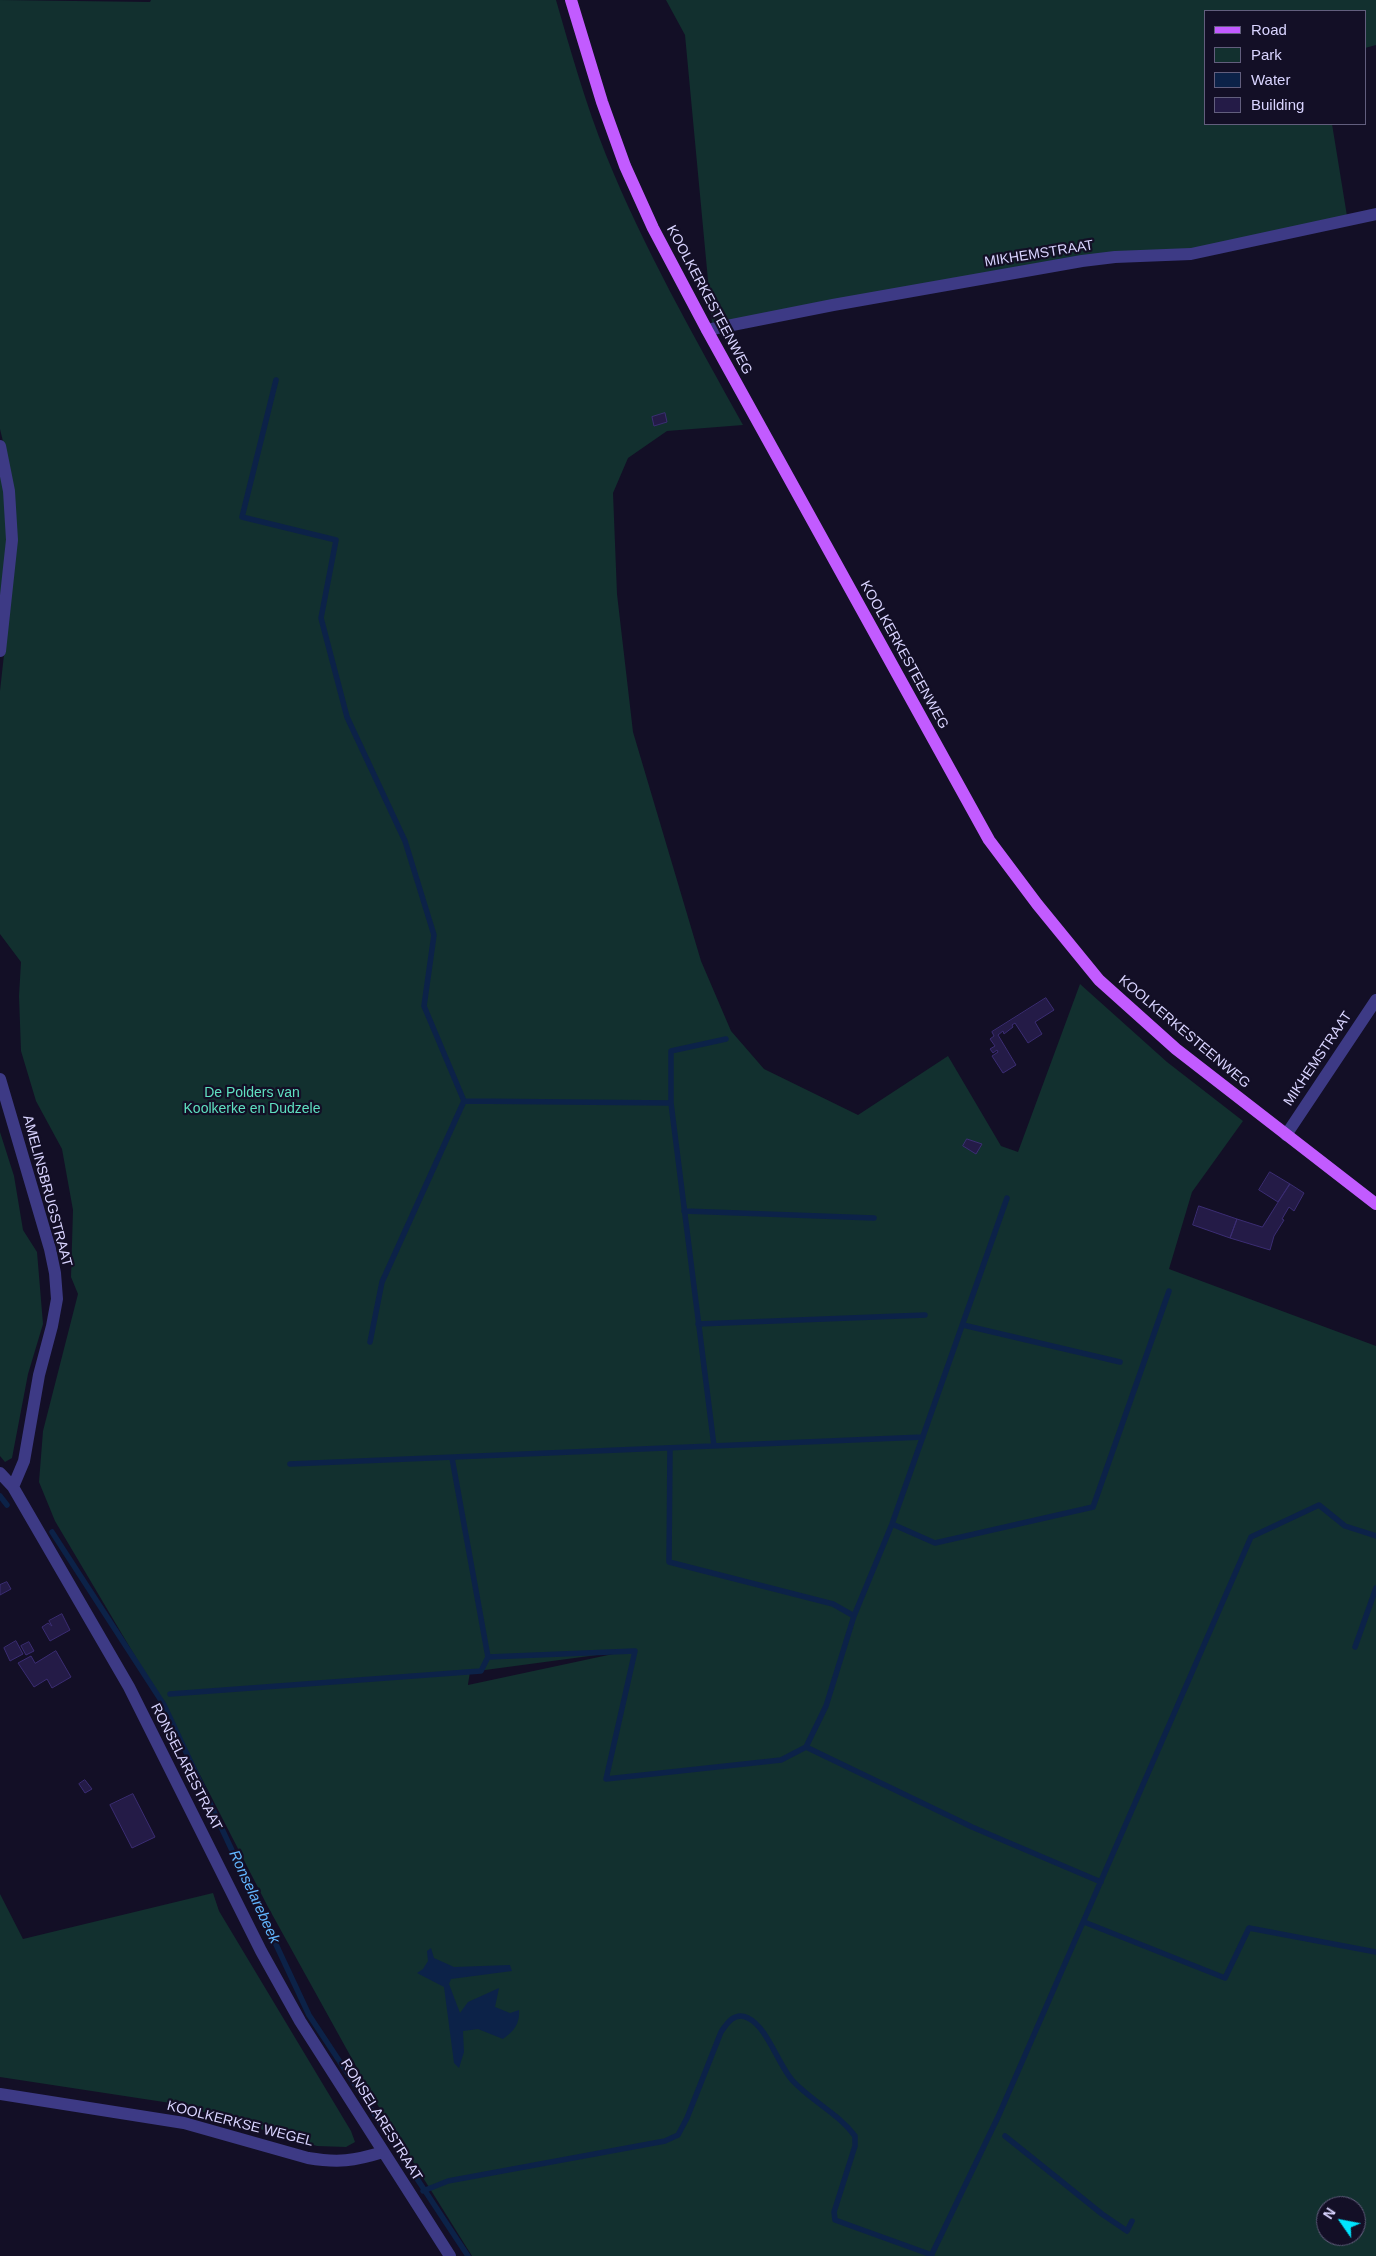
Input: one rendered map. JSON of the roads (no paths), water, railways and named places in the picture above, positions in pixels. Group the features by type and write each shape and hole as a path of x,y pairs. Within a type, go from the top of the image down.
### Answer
{"main road":[{"name":"KOOLKERKESTEENWEG","path":"571,0 602,102 625,166 653,228 707,330 989,840 1037,904 1099,980 1176,1049 1376,1204"}],"street":[{"name":"MIKHEMSTRAAT","path":"707,330 843,303 1082,261 1115,257 1191,254 1376,214"},
{"path":"0,446 9,491 12,540 0,651"},
{"name":"MIKHEMSTRAAT","path":"1286,1135 1376,1000"},
{"name":"AMELINSBRUGSTRAAT","path":"0,1079 50,1249 55,1273 56,1299 52,1326 39,1375 24,1461 13,1486"},
{"name":"RONSELARESTRAAT","path":"0,1473 13,1486 129,1687 261,1951 300,2021 450,2256"},
{"name":"KOOLKERKSE WEGEL","path":"0,2094 184,2123 308,2158 329,2161 356,2160 383,2152"}],"water":[{"path":"431,1948 434,1958 454,1967 510,1965 512,1971 451,1979 449,1984 460,2013 468,2002 499,1988 495,2007 510,2013 519,2010 516,2027 503,2039 478,2029 463,2031 464,2052 459,2068 454,2063 444,1987 417,1973 423,1969 428,1961 427,1951"}],"waterway":[{"path":"276,380 242,517 336,540 321,618 347,717 405,841 434,935 424,1006 464,1101 382,1282 370,1342"},
{"path":"464,1101 671,1103 671,1051 726,1039"},
{"path":"671,1103 714,1446"},
{"path":"1007,1198 892,1524 854,1616 826,1706 806,1747 972,1827 1101,1882"},
{"path":"684,1211 874,1218"},
{"path":"892,1524 935,1543 1093,1507 1169,1291"},
{"path":"698,1324 925,1315"},
{"path":"963,1325 1120,1362"},
{"path":"290,1464 923,1437"},
{"path":"670,1448 669,1562 833,1604 854,1616"},
{"path":"170,1694 481,1671 488,1657 452,1458"},
{"name":"Ronselarebeek","path":"0,1496 7,1505"},
{"path":"931,2256 998,2117 1251,1537 1319,1505 1345,1526 1376,1536"},
{"name":"Ronselarebeek","path":"52,1532 164,1705 309,2015 468,2256"},
{"path":"1355,1647 1376,1588"},
{"path":"488,1657 635,1651 606,1779 781,1760 806,1747"},
{"path":"1084,1922 1225,1978 1249,1928 1376,1952"},
{"path":"423,2191 448,2181 665,2141 678,2135 687,2118 721,2032 732,2019 743,2016 761,2029 792,2080 841,2120 855,2136 855,2146 834,2212 835,2220 932,2255"},
{"path":"1005,2136 1102,2214 1127,2231 1132,2221"}],"park label":[{"name":"De Polders van Koolkerke en Dudzele","path":"252,1102"}]}
